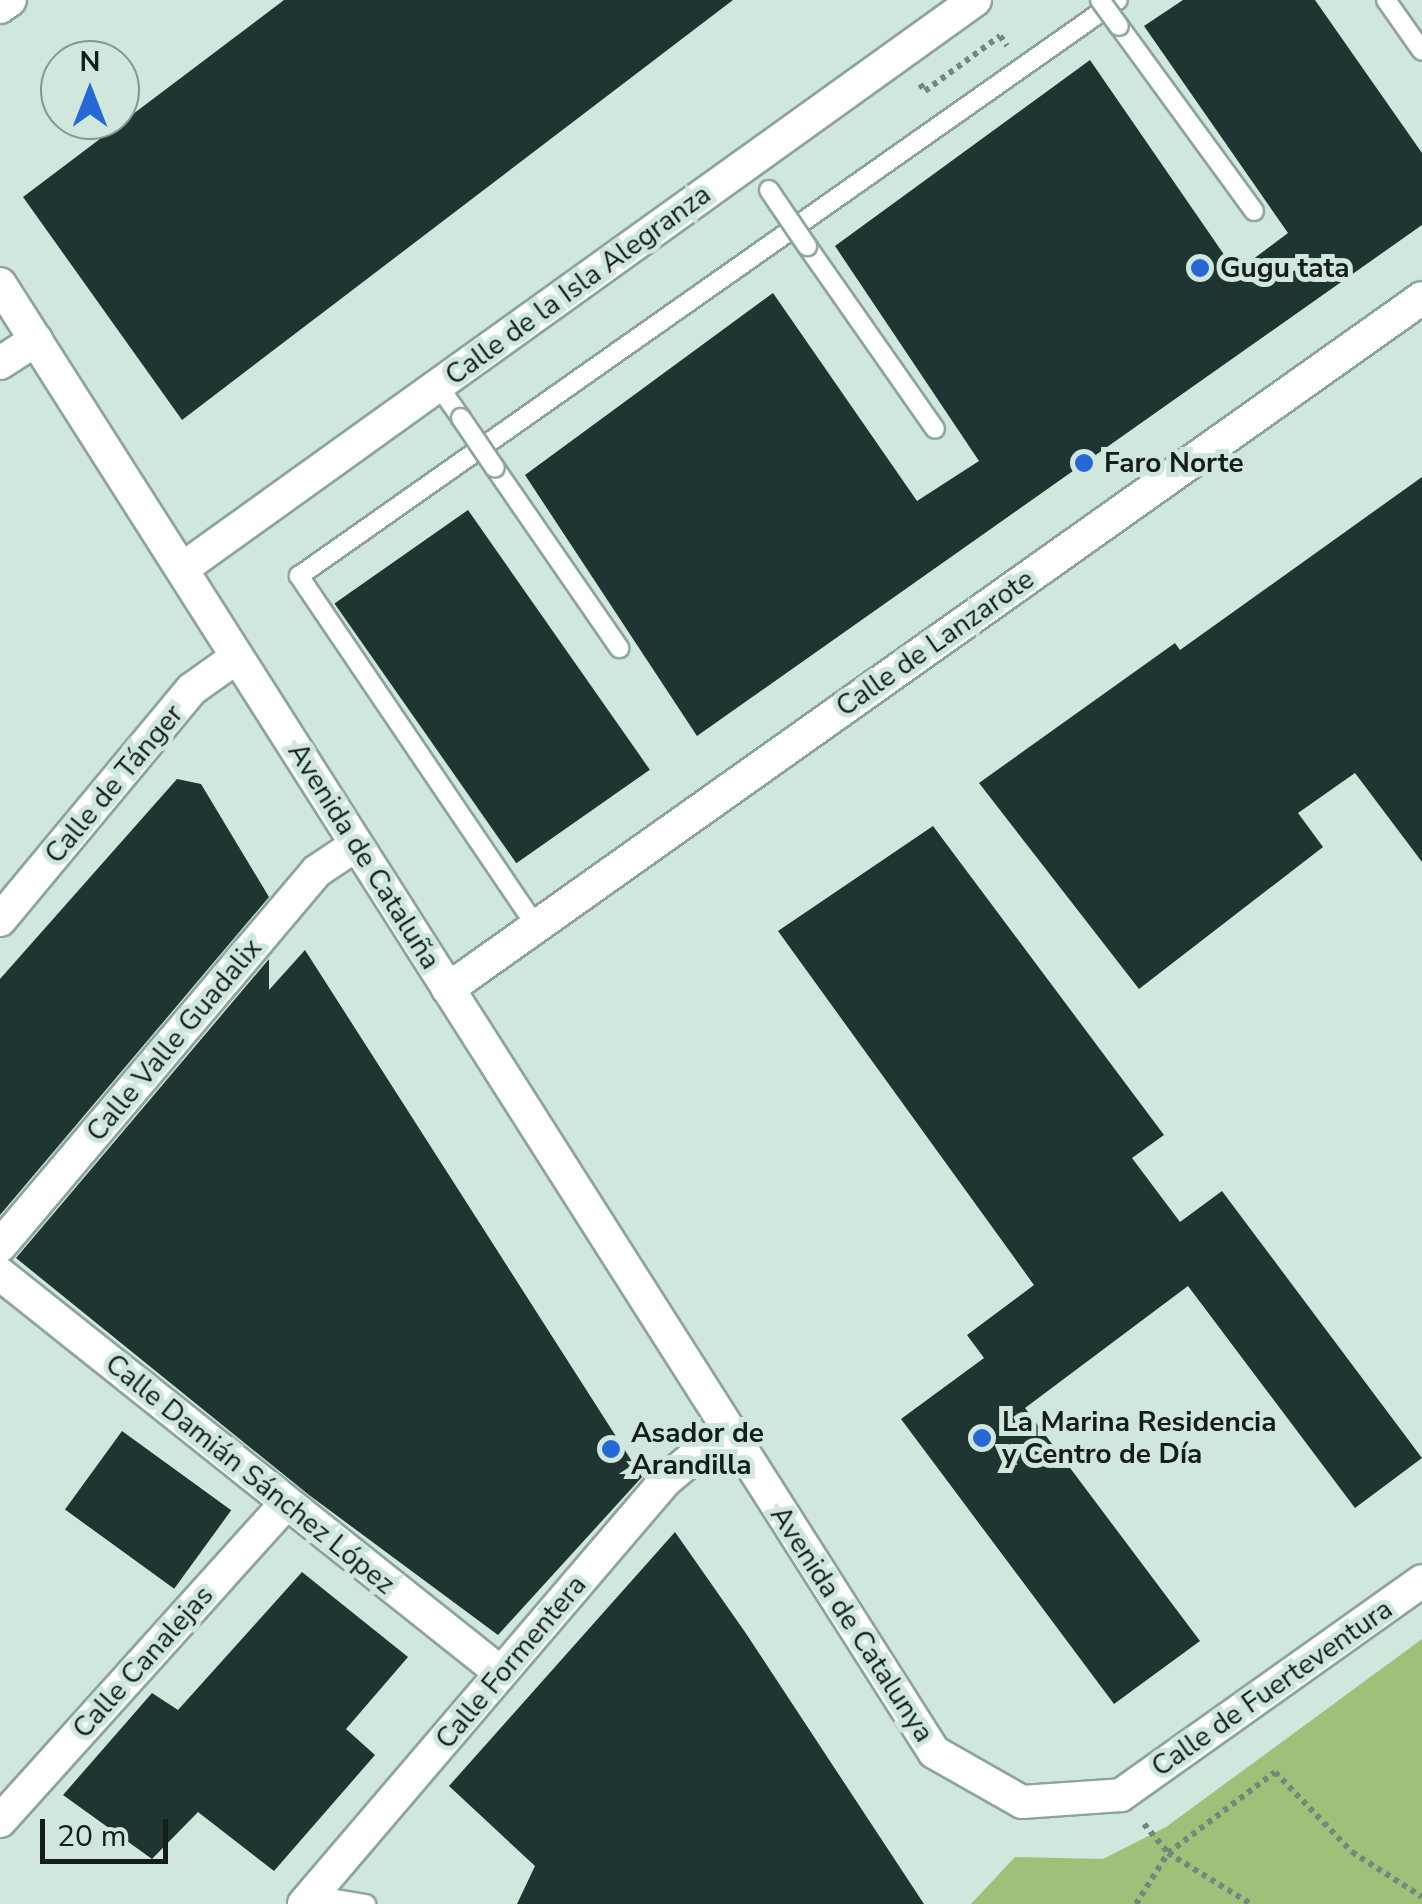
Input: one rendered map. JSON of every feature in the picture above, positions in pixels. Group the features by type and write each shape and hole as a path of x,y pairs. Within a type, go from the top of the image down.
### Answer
{"street":[{"path":"0,7 10,0"},
{"name":"Calle de la Isla Alegranza","path":"182,570 974,0"},
{"name":"Avenida de Cataluña","path":"0,284 727,1429"},
{"name":"Calle de Lanzarote","path":"448,989 1422,298"},
{"path":"0,363 36,340"},
{"name":"Calle de Tánger","path":"0,920 192,689 237,658"},
{"name":"Calle Valle Guadalix","path":"0,1246 317,870 356,844"},
{"name":"Calle Damián Sánchez López","path":"0,1274 502,1673"},
{"name":"Calle Formentera","path":"308,1900 665,1481 727,1429"},
{"name":"Avenida de Catalunya","path":"727,1429 934,1752 1022,1802 1121,1796"},
{"name":"Calle Canalejas","path":"0,1821 286,1503"},
{"name":"Calle de Fuerteventura","path":"1121,1796 1422,1581"}],"lane":[{"path":"1100,0 1254,212"},
{"path":"536,926 299,576 1118,0"},
{"path":"1386,0 1422,51"},
{"path":"749,162 935,429"},
{"path":"438,385 620,648"},
{"path":"308,1900 366,1904"}],"path":[{"path":"898,55 925,90 1000,36 1023,67"},
{"path":"1136,1904 1168,1853 1275,1772 1352,1852 1422,1897"},
{"path":"1121,1796 1168,1853 1250,1904"}],"green space":[{"path":"1422,1639 1422,1904 971,1904 1015,1857 1103,1859 1166,1827"}],"building":[{"path":"284,0 733,0 182,420 23,197 99,140 140,140 140,109"},
{"path":"1183,0 1315,0 1422,153 1422,225 697,736 525,475 773,293 917,501 979,461 835,246 1090,60 1236,272 1288,233 1144,26"},
{"path":"1422,477 1422,862 1355,773 1298,813 1323,847 1139,989 979,783 1175,643 1180,650"},
{"path":"468,510 650,770 516,863 334,603"},
{"path":"177,779 201,784 269,897 0,1215 0,979"},
{"path":"933,826 1164,1135 1132,1158 1180,1222 1222,1191 1422,1458 1355,1508 1188,1286 1025,1408 1200,1641 1114,1704 901,1419 984,1358 967,1335 1034,1285 778,931"},
{"path":"305,950 642,1477 498,1635 309,1495 16,1258 269,959 269,990"},
{"path":"122,1431 231,1510 174,1589 65,1509"},
{"path":"675,1532 924,1904 517,1904 535,1866 449,1786"},
{"path":"302,1572 408,1657 346,1729 375,1755 274,1871 198,1812 152,1859 63,1795 152,1693 178,1710"}],"place":[{"name":"Gugu tata","path":"1200,268"},
{"name":"Faro Norte","path":"1084,463"},
{"name":"La Marina Residencia y Centro de Día","path":"982,1438"},
{"name":"Asador de Arandilla","path":"611,1449"}]}
